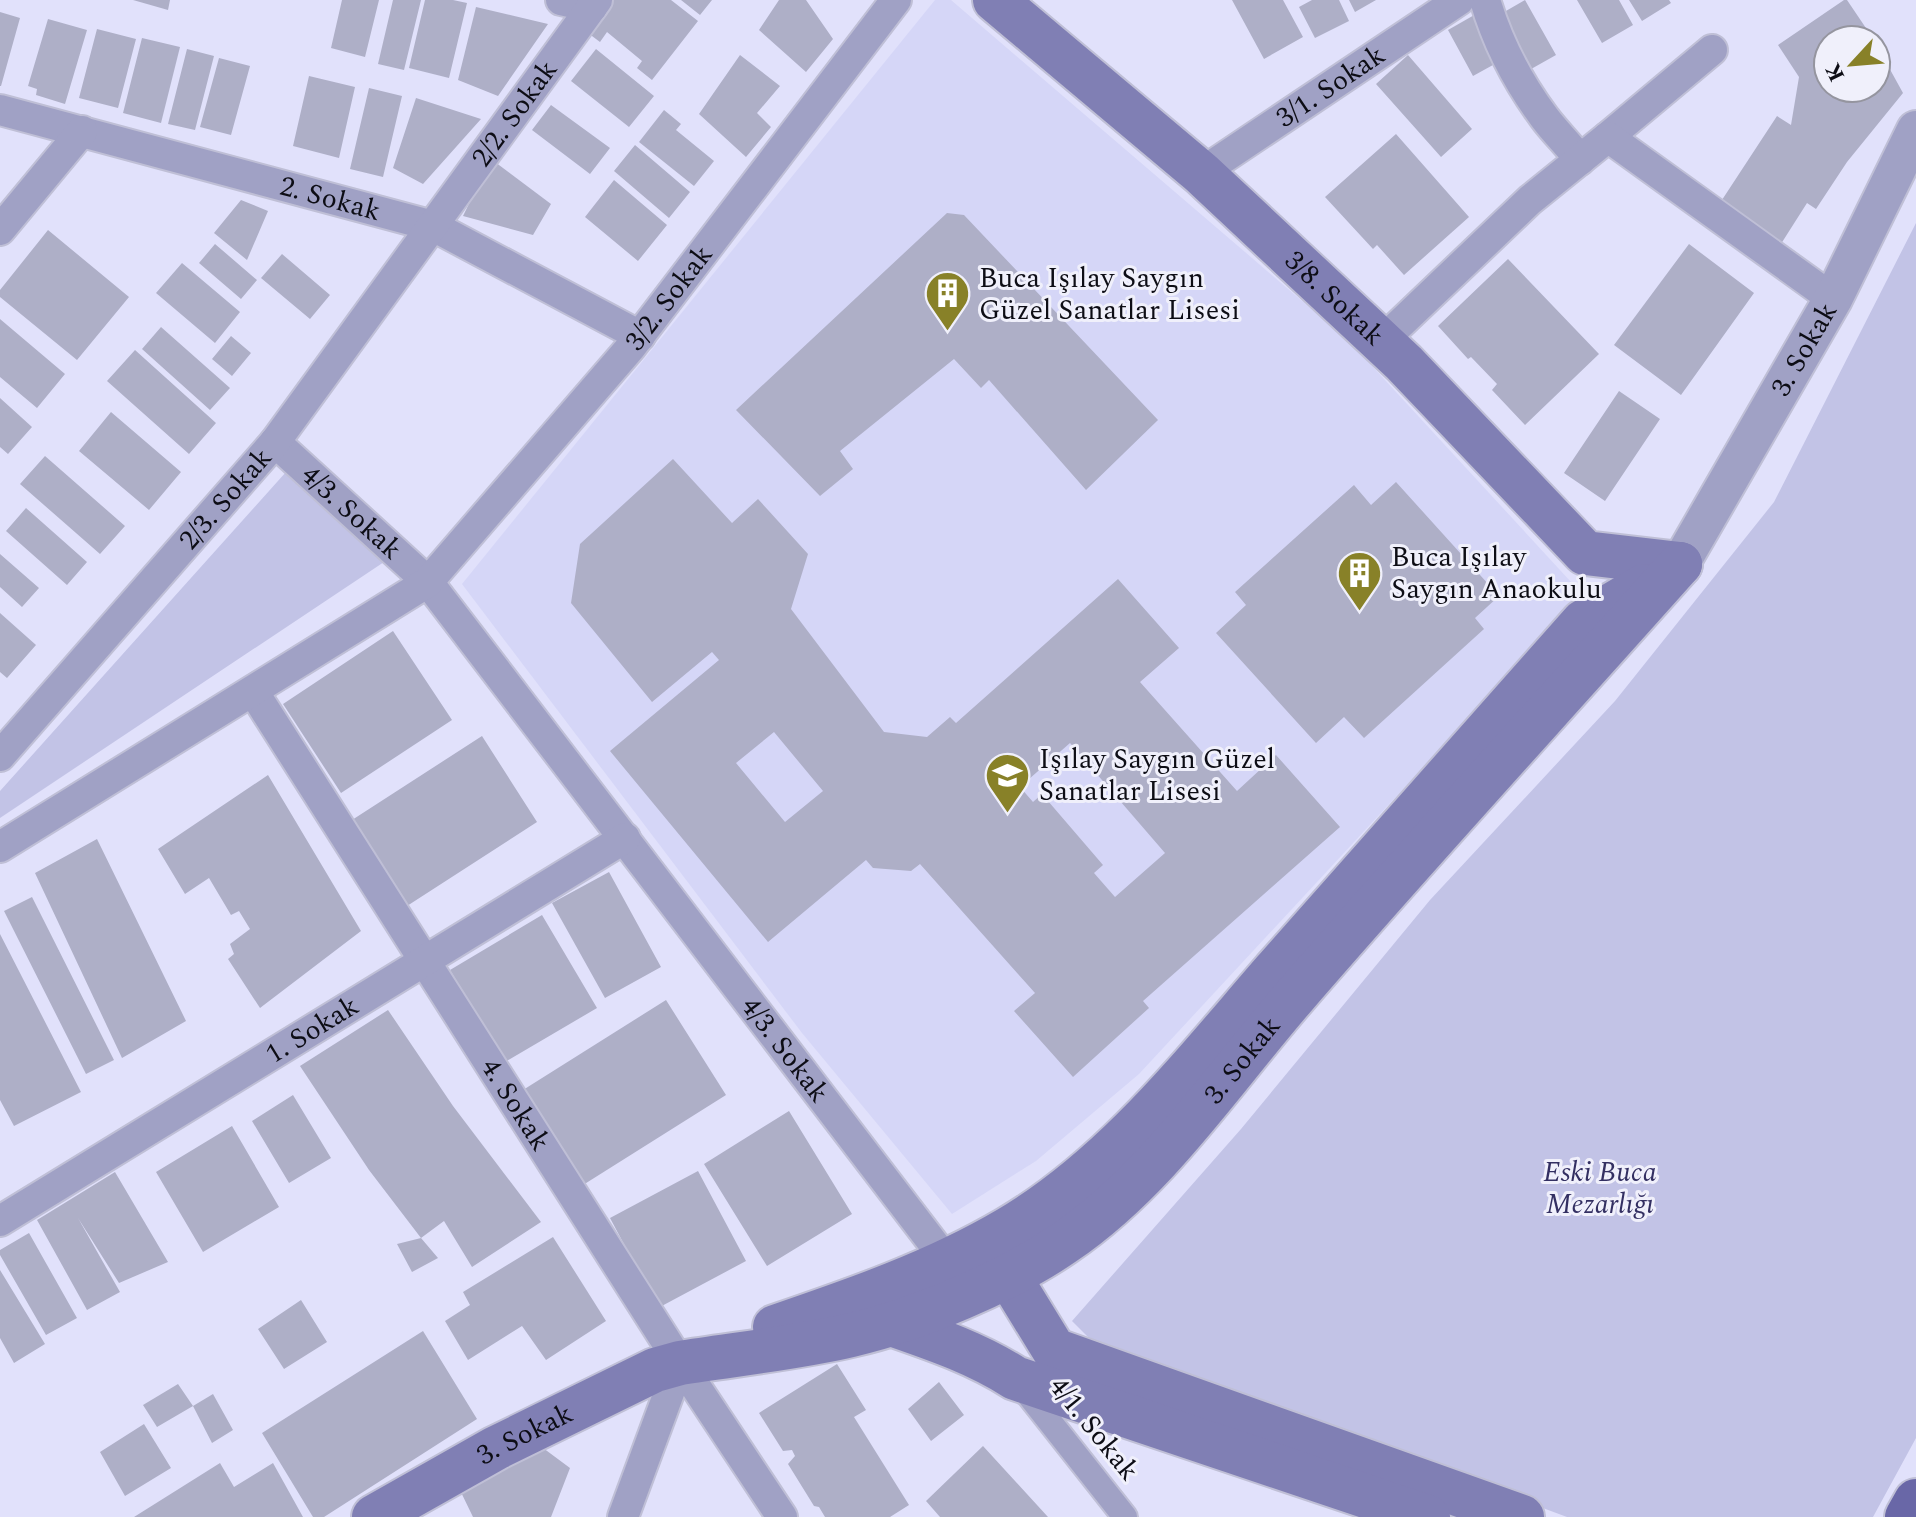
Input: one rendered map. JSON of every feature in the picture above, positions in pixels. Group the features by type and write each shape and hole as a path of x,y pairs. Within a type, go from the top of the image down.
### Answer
{"main road":[{"name":"3/8. Sokak","path":"995,0 1201,173 1381,342 1585,553 1680,564"},
{"name":"3. Sokak","path":"680,1363 706,1351 877,1292 946,1260 1009,1228 1103,1159 1175,1084 1583,622 1680,564"},
{"name":"3. Sokak","path":"374,1517 496,1448 655,1370 680,1363 850,1336 891,1324 1008,1275 1064,1243 1128,1191 1294,997 1680,564"},
{"path":"946,1260 979,1258 1008,1275 1054,1350 1522,1517"},
{"path":"891,1324 947,1343 990,1362 1015,1378 1428,1517"},
{"path":"1907,1517 1916,1501"}],"street":[{"path":"561,0 595,3"},
{"name":"3/2. Sokak","path":"428,582 640,336 896,0"},
{"name":"3/1. Sokak","path":"1201,173 1459,0"},
{"path":"1485,0 1493,29 1513,67 1543,116 1580,160"},
{"name":"2/2. Sokak","path":"433,226 595,3"},
{"path":"1381,342 1530,200 1712,50"},
{"name":"2. Sokak","path":"0,110 433,226 640,336"},
{"name":"3. Sokak","path":"1680,564 1833,299 1916,130"},
{"path":"0,230 82,131"},
{"path":"1608,137 1833,299"},
{"name":"2/3. Sokak","path":"0,756 275,442 433,226"},
{"name":"4/3. Sokak","path":"275,442 428,582 946,1260"},
{"path":"0,847 428,582"},
{"name":"4. Sokak","path":"253,691 680,1363 782,1517"},
{"name":"1. Sokak","path":"0,1221 625,838"},
{"path":"623,1517 680,1363"},
{"name":"4/1. Sokak","path":"1015,1378 1125,1517"}],"shaded area":[{"name":"Işılay Saygın Güzel Sanatlar Lisesi","path":"935,0 951,0 1350,342 1583,595 1139,1074 1036,1161 952,1214 802,1033 462,584"}],"green space":[{"name":"Eski Buca Mezarlığı","path":"1916,223 1916,1438 1873,1517 1567,1517 1093,1342 1072,1321 1241,1129 1430,900 1615,701 1774,502"},
{"path":"286,472 384,562 0,818 0,791"}],"building":[{"path":"133,0 170,0 168,10"},
{"path":"342,0 379,0 365,57 331,48"},
{"path":"393,0 421,0 404,70 378,64"},
{"path":"425,0 467,3 449,78 409,68"},
{"path":"607,0 671,0 698,21 652,80 637,68 642,61 607,32 600,42 584,30"},
{"path":"681,0 712,0 700,15"},
{"path":"779,0 806,0 833,39 806,72 759,30"},
{"path":"1232,0 1283,0 1303,37 1264,59"},
{"path":"1312,0 1339,0 1349,21 1315,38 1299,7"},
{"path":"1349,0 1376,0 1355,12"},
{"path":"1525,0 1556,55 1522,74 1492,19"},
{"path":"1577,0 1619,0 1633,25 1602,43"},
{"path":"1629,0 1669,0 1671,3 1642,21"},
{"path":"1847,0 1863,24 1812,24 1812,104 1892,104 1892,73 1903,93 1847,162 1816,209 1807,203 1779,247 1718,206 1777,116 1791,125 1799,77 1778,45"},
{"path":"476,7 548,24 498,96 458,80"},
{"path":"0,12 20,18 1,86 0,86"},
{"path":"1476,14 1502,60 1473,76 1448,30"},
{"path":"48,19 87,30 65,104 36,95 37,89 28,86"},
{"path":"97,29 136,39 118,108 79,98"},
{"path":"142,38 180,47 161,123 123,113"},
{"path":"187,49 214,56 195,130 168,124"},
{"path":"596,49 654,96 629,127 571,81"},
{"path":"740,55 780,86 757,113 771,127 746,157 699,114"},
{"path":"1408,55 1472,129 1441,157 1376,84"},
{"path":"219,58 250,66 231,135 200,127"},
{"path":"309,76 355,87 339,158 293,146"},
{"path":"369,88 402,96 383,177 350,169"},
{"path":"416,98 481,119 423,184 393,168"},
{"path":"551,105 610,148 590,174 532,130"},
{"path":"664,110 681,124 676,130 714,161 694,186 639,142"},
{"path":"1396,134 1469,217 1404,275 1377,245 1373,249 1325,197"},
{"path":"635,145 690,192 669,218 614,171"},
{"path":"491,159 551,204 533,235 463,216"},
{"path":"614,180 667,225 638,261 585,217"},
{"path":"241,200 268,211 247,260 214,233"},
{"name":"Buca Işılay Saygın Güzel Sanatlar Lisesi","path":"947,213 964,215 1158,420 1086,490 989,380 981,388 954,359 840,451 853,469 820,496 736,410"},
{"path":"48,230 129,297 77,360 0,297 0,290"},
{"path":"215,244 257,280 241,299 199,263"},
{"path":"1689,244 1754,293 1681,395 1614,345"},
{"path":"282,254 330,295 310,319 261,278"},
{"path":"1508,259 1599,354 1525,425 1492,390 1497,384 1471,357 1468,359 1438,326"},
{"path":"182,263 240,312 215,343 156,293"},
{"path":"0,319 65,374 37,408 0,377"},
{"path":"161,327 230,388 210,410 142,349"},
{"path":"231,336 251,353 232,376 212,359"},
{"path":"135,350 216,423 189,454 107,381"},
{"path":"1619,391 1660,419 1605,501 1564,473"},
{"path":"0,398 32,427 8,454 0,447"},
{"path":"111,412 181,472 149,510 79,451"},
{"path":"45,456 125,526 100,554 20,484"},
{"path":"673,459 732,523 758,499 808,554 791,609 884,732 927,737 950,717 956,723 1118,579 1179,648 1140,682 1237,791 1276,755 1340,827 1143,1001 1149,1008 1073,1077 1014,1011 1035,993 920,864 911,871 873,868 866,860 768,942 610,751 719,660 712,652 652,702 571,603 580,544","holes":["774,732 823,791 785,822 736,763","1070,743 1165,853 1115,897 1094,873 1103,865 1042,794 1033,802 1020,787"]},
{"name":"Buca Işılay Saygın Anaokulu","path":"1396,482 1499,596 1475,618 1484,629 1364,738 1344,717 1316,743 1216,633 1246,605 1235,592 1354,485 1371,505"},
{"path":"26,508 87,562 67,585 6,531"},
{"path":"0,554 39,588 22,607 0,587"},
{"path":"0,613 36,645 7,678 0,672"},
{"path":"393,631 452,720 341,793 283,704"},
{"path":"482,736 537,822 407,906 352,820"},
{"path":"268,775 361,931 260,1008 228,959 234,954 230,944 250,929 239,911 231,915 209,878 185,894 158,849"},
{"path":"97,839 186,1021 122,1058 35,873"},
{"path":"609,872 661,967 605,998 552,903"},
{"path":"32,897 114,1060 86,1074 4,911"},
{"path":"542,915 597,1008 505,1062 450,970"},
{"path":"0,934 81,1092 14,1126 0,1100"},
{"path":"666,1000 726,1095 583,1185 523,1090"},
{"path":"388,1010 453,1106 541,1222 472,1267 444,1221 421,1238 369,1170 300,1066"},
{"path":"293,1095 331,1158 289,1183 252,1121"},
{"path":"789,1111 852,1214 767,1266 704,1164"},
{"path":"232,1126 279,1207 203,1252 156,1172"},
{"path":"698,1171 746,1261 658,1308 610,1218"},
{"path":"115,1172 168,1262 119,1283 78,1218 120,1292 87,1310 37,1220"},
{"path":"29,1233 77,1318 46,1335 0,1255 0,1250"},
{"path":"553,1237 606,1321 546,1360 522,1326 468,1360 445,1321 470,1305 463,1292"},
{"path":"421,1238 438,1258 412,1272 397,1244"},
{"path":"0,1270 45,1344 14,1363 0,1338"},
{"path":"301,1300 327,1342 284,1369 258,1329"},
{"path":"423,1331 477,1419 324,1517 313,1517 262,1433"},
{"path":"837,1364 866,1410 854,1417 909,1505 890,1517 825,1517 819,1507 814,1506 788,1464 795,1456 792,1450 783,1451 759,1413"},
{"path":"939,1382 964,1415 931,1441 908,1409"},
{"path":"178,1384 193,1406 157,1427 143,1405"},
{"path":"213,1394 233,1430 212,1443 193,1406"},
{"path":"144,1424 171,1468 125,1496 100,1452"},
{"path":"539,1445 570,1468 551,1517 473,1517 457,1484"},
{"path":"983,1446 1048,1517 940,1517 926,1501"},
{"path":"220,1463 234,1487 273,1463 303,1517 134,1517"}],"place":[{"name":"Buca Işılay Saygın Güzel Sanatlar Lisesi","path":"948,333"},
{"name":"Buca Işılay Saygın Anaokulu","path":"1360,612"},
{"name":"Işılay Saygın Güzel Sanatlar Lisesi","path":"1008,814"}]}
